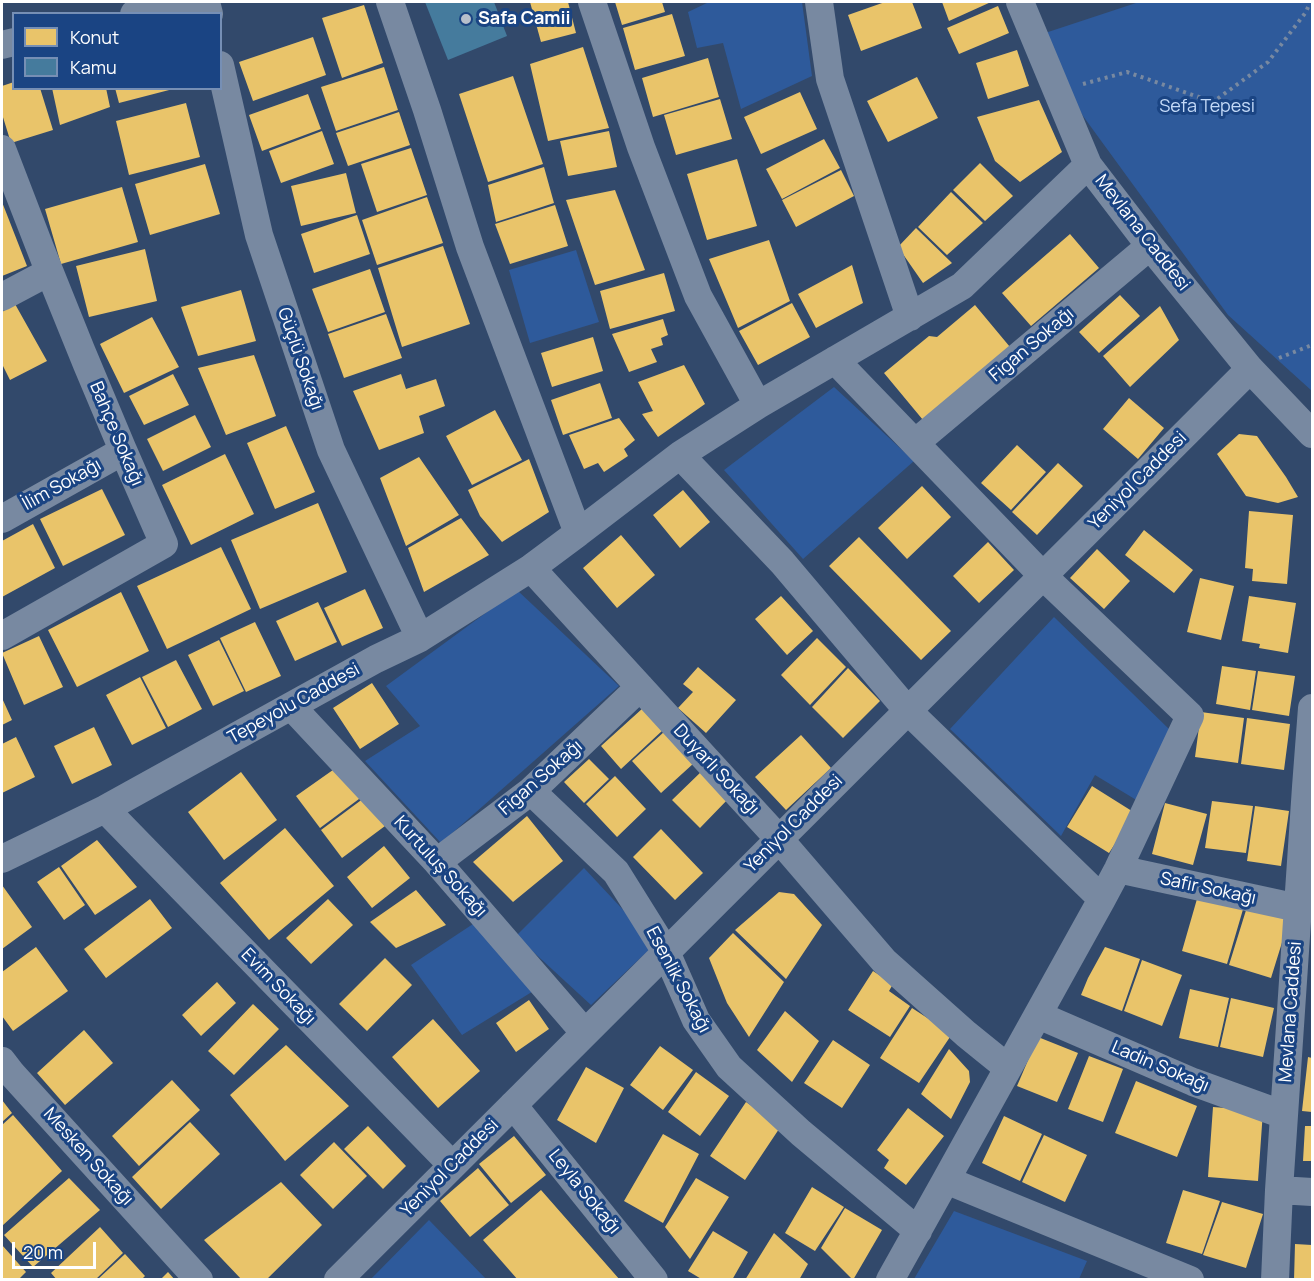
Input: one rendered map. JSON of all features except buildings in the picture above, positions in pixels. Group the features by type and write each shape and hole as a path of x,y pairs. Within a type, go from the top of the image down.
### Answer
{"street":[{"path":"142,12 184,2"},
{"path":"390,2 470,247 578,533"},
{"path":"592,2 641,147 698,296 758,405"},
{"path":"819,2 830,79 910,317"},
{"name":"Mevlana Caddesi","path":"1020,2 1088,165 1150,246 1250,369 1312,434"},
{"name":"Güçlü Sokağı","path":"222,74 259,235 331,450 420,638"},
{"name":"Bahçe Sokağı","path":"2,149 49,272 164,544 2,636"},
{"name":"Tepeyolu Caddesi","path":"2,859 105,809 376,658 420,638 531,568 680,455 758,405 962,286 1088,165"},
{"name":"Figan Sokağı","path":"915,443 1150,246"},
{"path":"2,297 49,272"},
{"path":"835,360 1043,576 1190,716 1118,869 890,1280"},
{"name":"Yeniyol Caddesi","path":"338,1280 1250,369"},
{"name":"İlim Sokağı","path":"2,519 123,451"},
{"path":"680,455 782,562 908,711 1102,899"},
{"name":"Duyarlı Sokağı","path":"531,568 779,839 884,961 966,1035 1008,1068"},
{"name":"Figan Sokağı","path":"437,862 531,791 640,687"},
{"name":"Kurtuluş Sokağı","path":"291,706 437,862 585,1033"},
{"name":"Mevlana Caddesi","path":"1275,1280 1284,1115 1303,983 1298,908 1309,787 1312,708"},
{"name":"Esenlik Sokağı","path":"531,791 616,872 666,952 696,1020 729,1067 801,1133 918,1231"},
{"name":"Evim Sokağı","path":"105,809 452,1165"},
{"name":"Safir Sokağı","path":"1118,869 1298,908"},
{"name":"Ladin Sokağı","path":"1038,1015 1193,1082 1284,1115"},
{"name":"Mesken Sokağı","path":"2,1061 199,1280"},
{"name":"Leyla Sokağı","path":"513,1105 654,1280"},
{"path":"946,1180 1190,1280"},
{"path":"1279,1190 1312,1192"}],"path":[{"path":"1058,92 1127,72 1213,102 1268,62 1306,12 1310,2"}],"green space":[{"path":"709,2 802,2 812,76 741,109 723,43 697,48 688,12"},
{"name":"Sefa Tepesi","path":"1139,2 1312,2 1312,391 1228,315 1083,116 1039,35"},
{"path":"576,250 599,322 530,343 509,270"},
{"path":"834,387 914,461 803,559 724,470"},
{"path":"517,590 619,686 441,843 365,761 420,726 386,686"},
{"path":"1054,617 1170,730 1138,801 1095,775 1061,836 950,729"},
{"path":"584,868 655,944 591,1005 516,936"},
{"path":"473,924 535,990 462,1035 411,965"},
{"path":"954,1211 1087,1261 1079,1279 914,1279"},
{"path":"429,1220 486,1279 371,1279"}],"place":[{"name":"Safa Camii","path":"466,19"}]}
